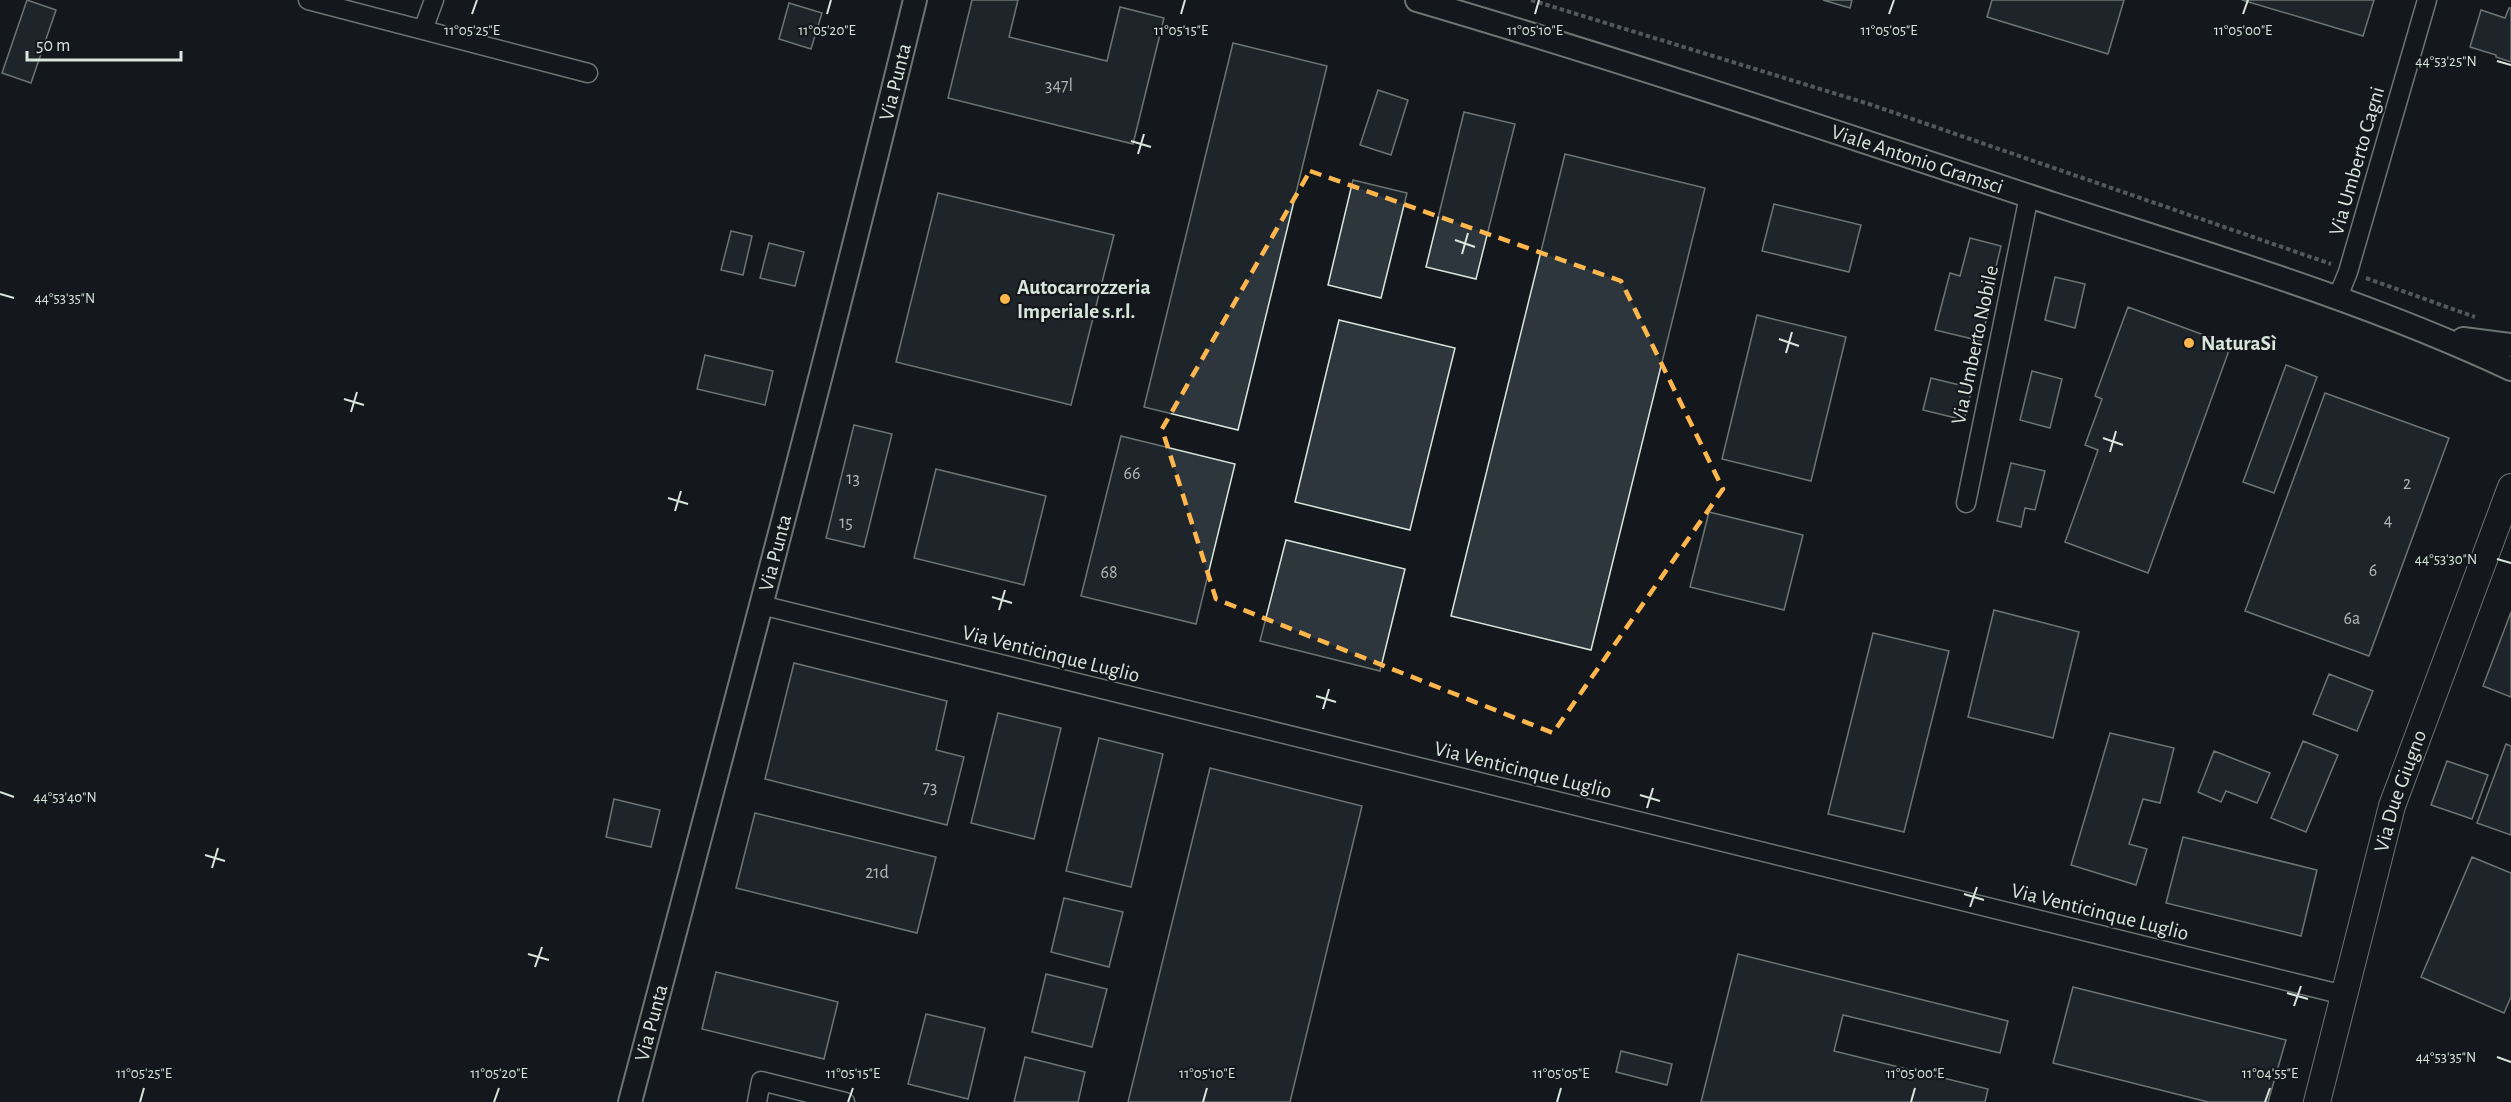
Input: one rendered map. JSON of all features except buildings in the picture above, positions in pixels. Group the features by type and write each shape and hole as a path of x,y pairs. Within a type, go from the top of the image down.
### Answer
{"main road":[{"name":"Via Due Giugno","path":"2317,1102 2392,806 2511,487"}],"street":[{"path":"308,0 588,73"},
{"path":"423,30 434,0"},
{"name":"Via Punta","path":"630,1102 866,200 915,0"},
{"name":"Viale Antonio Gramsci","path":"1417,0 1602,55 2337,299 2465,348 2511,369"},
{"name":"Via Umberto Cagni","path":"2337,299 2348,272 2427,0"},
{"name":"Via Umberto Nobile","path":"1966,503 2029,196"},
{"name":"Viale Antonio Gramsci","path":"2415,328 2466,340 2511,345"},
{"name":"Via Venticinque Luglio","path":"761,605 2344,995"},
{"path":"757,1102 761,1081 845,1102"}],"path":[{"path":"1531,0 1869,104 2299,253 2482,320"}],"highlighted area":[{"path":"1310,171 1621,281 1723,489 1553,733 1216,599 1162,429"}],"place":[{"name":"Autocarrozzeria Imperiale s.r.l.","path":"1005,299"},
{"name":"NaturaSì","path":"2189,343"}]}
